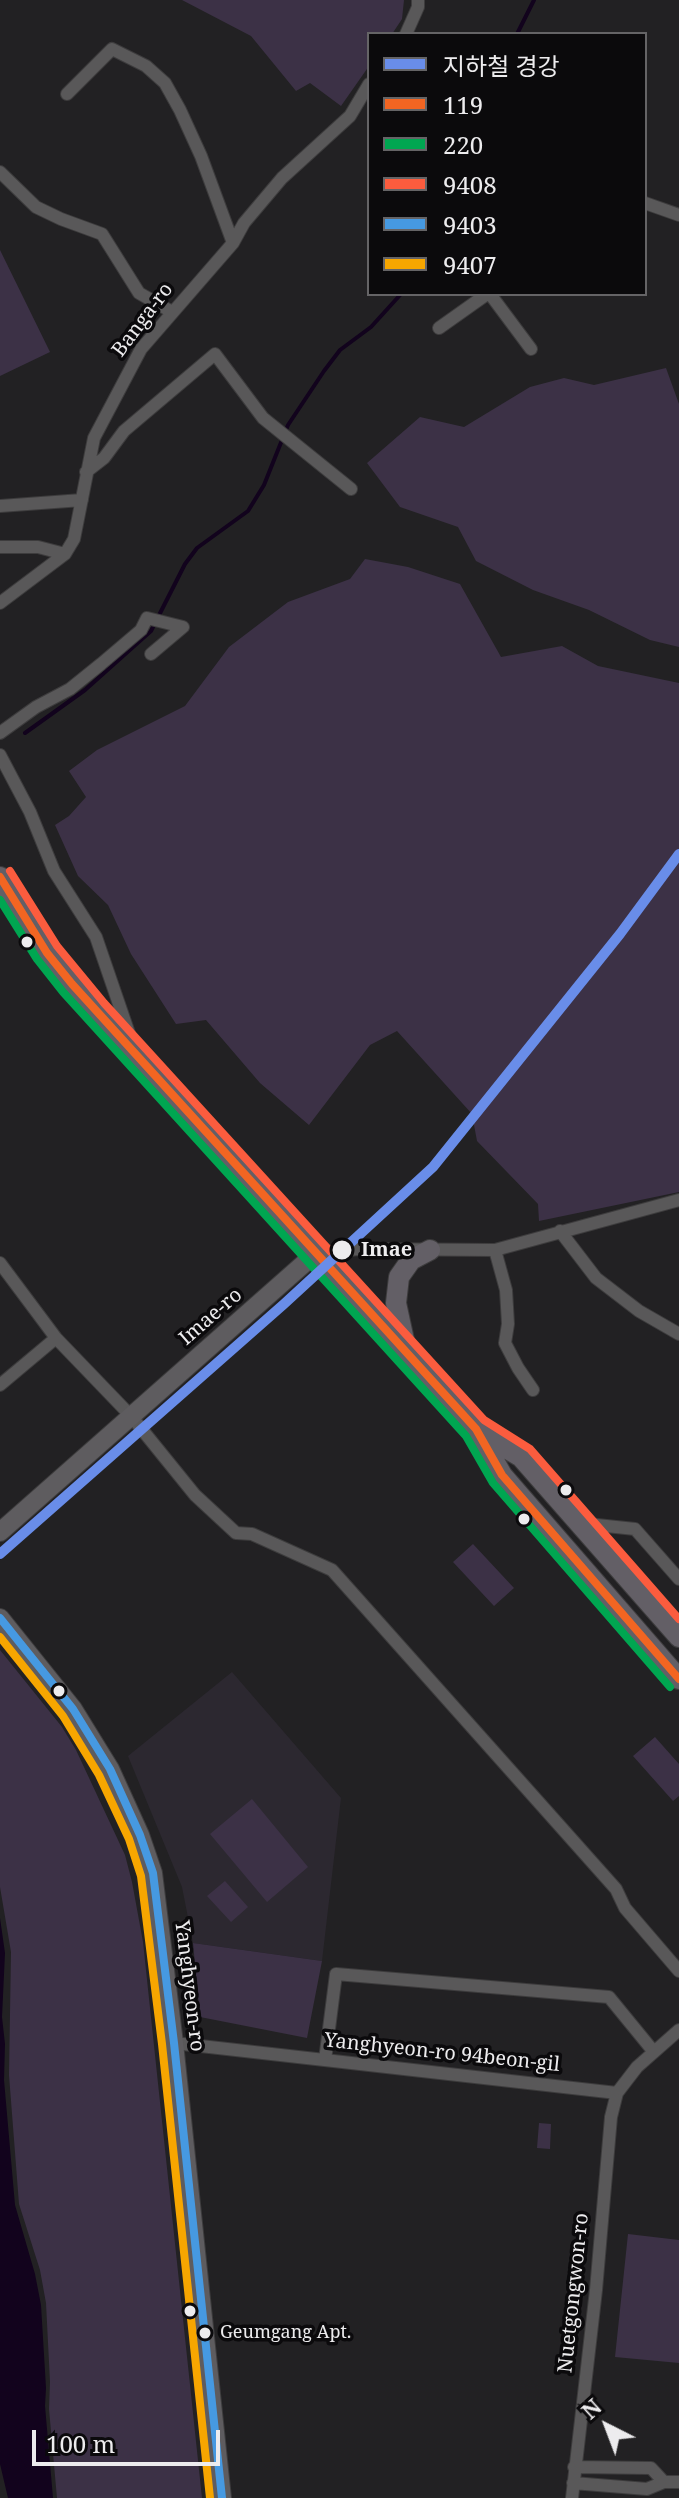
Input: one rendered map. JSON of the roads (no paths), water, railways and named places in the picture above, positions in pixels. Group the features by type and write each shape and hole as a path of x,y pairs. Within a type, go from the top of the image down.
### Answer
{"main road":[{"path":"0,877 47,953 87,1002 476,1429 502,1475 679,1679"},
{"path":"407,1354 396,1303 399,1277 411,1260 430,1250"},
{"name":"Imae-ro","path":"0,1532 316,1253"},
{"path":"476,1429 521,1457 679,1637"},
{"name":"Yanghyeon-ro","path":"0,1618 52,1681 92,1739 110,1769 140,1835 153,1873 222,2498"}],"street":[{"path":"412,32 418,0"},
{"path":"67,94 112,49 146,66 165,83 201,156 233,243"},
{"name":"Banga-ro","path":"65,554 74,539 94,438 141,349 233,243 244,223 282,178 350,116 367,87"},
{"path":"0,172 36,207 102,234 139,293 172,312"},
{"path":"647,204 679,215"},
{"path":"439,328 485,296"},
{"path":"490,296 531,349"},
{"path":"86,472 104,458 124,431 215,354 251,405 273,427 351,489"},
{"path":"0,506 82,500"},
{"path":"0,547 38,547 65,554"},
{"path":"0,603 65,554"},
{"path":"0,733 36,707 70,689 141,630 147,618 183,627 151,654"},
{"path":"0,755 54,871 96,937 136,1055"},
{"path":"316,1253 359,1249 495,1250 679,1200"},
{"path":"560,1231 596,1278 639,1311 679,1334"},
{"path":"495,1250 506,1290 508,1324 505,1343 533,1390"},
{"path":"0,1263 56,1338 131,1416 195,1495 236,1533 252,1534 332,1570 616,1889 625,1908 679,1971"},
{"path":"0,1385 56,1338"},
{"path":"578,1523 635,1529 679,1579"},
{"path":"325,2060 336,1974 609,1997 654,2052"},
{"path":"617,2093 637,2067 679,2030"},
{"name":"Yanghyeon-ro 94beon-gil","path":"174,2043 617,2093"},
{"name":"Nuetgongwon-ro","path":"572,2498 596,2290 611,2117 617,2093"},
{"path":"574,2467 651,2468 664,2482"},
{"path":"573,2483 647,2489 664,2482 679,2482"}],"waterway":[{"path":"518,32 534,0"},
{"path":"25,733 85,690 151,631 185,564 197,548 248,511 264,485 288,425 324,371 340,350 371,327 399,296"}],"metro line":[{"name":"경강","path":"0,1554 284,1304 433,1167 620,934 679,854"}],"place":[{"name":"Imae","path":"342,1250"},
{"name":"Geumgang Apt.","path":"205,2333"}]}
